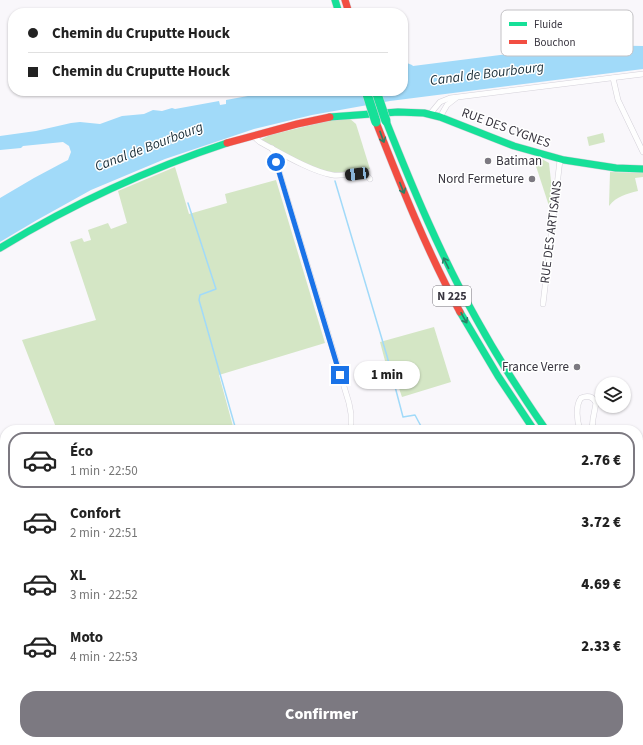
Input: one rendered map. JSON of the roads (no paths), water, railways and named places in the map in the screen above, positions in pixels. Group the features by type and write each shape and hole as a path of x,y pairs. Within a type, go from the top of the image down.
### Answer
{"main road":[{"name":"N 225","path":"368,96 376,122 410,209 447,286 491,364 531,425"},
{"name":"N 225","path":"378,96 418,202 446,265 479,325 521,394 543,425"},
{"name":"RUE DES CYGNES","path":"0,248 54,216 121,183 178,160 255,135 335,116 399,112 430,114 529,151 560,160 613,168 643,169"},
{"name":"RUE DES CYGNES","path":"574,163 613,165 643,164"},
{"path":"521,394 548,425"}],"street":[{"path":"430,114 435,106 450,98 643,74"},
{"path":"613,78 618,100 643,152"},
{"path":"440,117 450,102 460,97"},
{"path":"255,135 258,141 325,173 339,176 362,174 367,175 370,179"},
{"path":"272,148 349,403 351,425"},
{"name":"RUE DES ARTISANS","path":"543,304 560,160"},
{"path":"579,425 578,403 581,398 587,396 593,398 596,403 592,425"}],"water":[{"name":"Canal de Bourbourg","path":"633,46 643,46 643,69 390,101 312,115 254,129 165,159 91,190 0,242 0,198 68,160 71,152 69,146 63,142 0,150 0,136 36,131 71,123 80,122 100,124 122,116 144,114 153,110 162,111 172,108 175,109 219,101 220,105 226,104 226,100 248,96 408,96 408,63 413,66 501,55 633,56"}],"waterway":[{"path":"335,181 387,356 403,417 415,415 420,425"},
{"path":"188,203 216,289 200,295 199,300 235,425"}],"place":[{"name":"Batiman","path":"488,161"},
{"name":"Nord Fermeture","path":"532,179"},
{"name":"France Verre","path":"577,367"}]}
